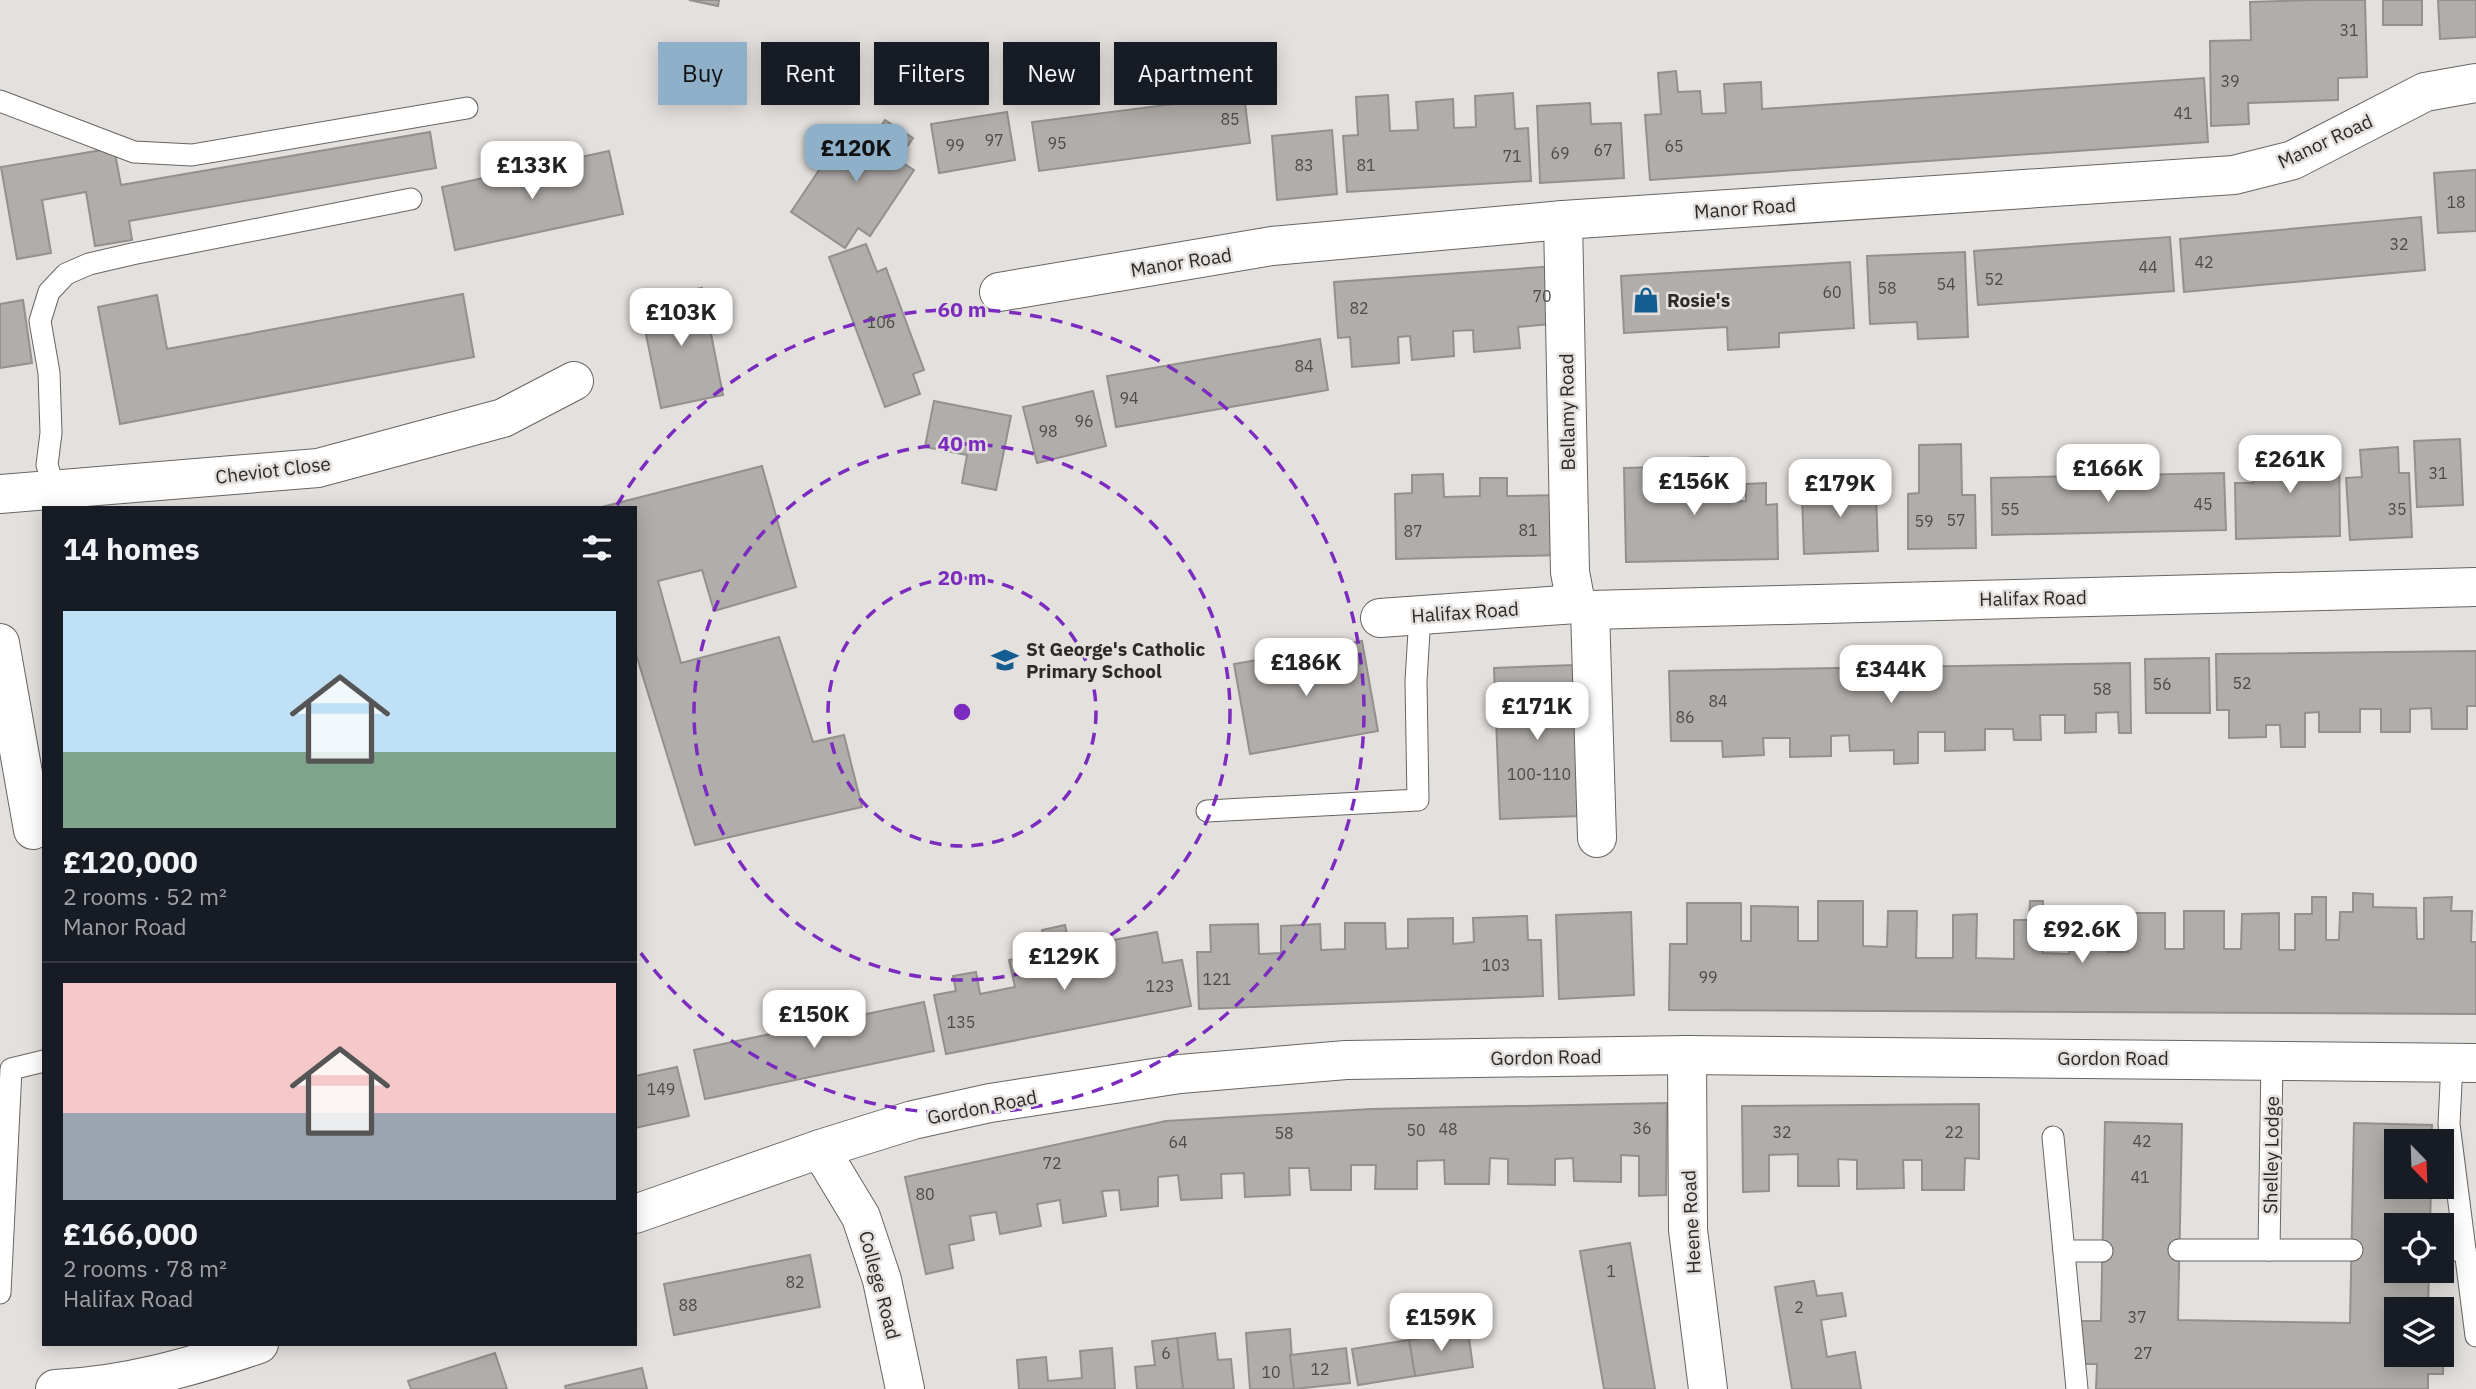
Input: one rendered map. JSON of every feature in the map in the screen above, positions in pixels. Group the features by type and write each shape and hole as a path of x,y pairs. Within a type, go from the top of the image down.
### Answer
{"street":[{"name":"Manor Road","path":"999,292 1272,246 1563,220 2234,175 2293,160 2425,92 2476,83"},
{"name":"Bellamy Road","path":"1563,220 1570,572 1583,607"},
{"name":"Cheviot Close","path":"0,494 318,468 503,418 574,381"},
{"name":"Halifax Road","path":"1380,618 1583,607 2476,587"},
{"path":"1583,607 1597,838"},
{"path":"0,643 33,830"},
{"name":"Gordon Road","path":"637,1212 820,1149 913,1121 990,1103 1180,1074 1346,1060 1687,1055 2464,1063"},
{"name":"Heene Road","path":"1687,1055 1688,1230 1709,1389"},
{"name":"College Road","path":"820,1149 861,1217 882,1280 905,1389"},
{"path":"55,1389 195,1378 255,1346"}],"lane":[{"path":"0,101 134,152 192,155 467,108"},
{"path":"55,490 47,465 51,433 49,373 40,321 48,292 66,274 89,264 132,254 411,199"},
{"path":"1207,811 1418,800 1416,681 1420,615"},
{"name":"Shelley Lodge","path":"2269,1250 2272,1059"},
{"path":"0,1293 11,1069 42,1061"},
{"path":"2464,1063 2449,1124 2476,1336"},
{"path":"2053,1137 2077,1389"},
{"path":"2179,1250 2352,1250"},
{"path":"2454,1250 2465,1250"},
{"path":"2064,1251 2102,1251"}],"building":[{"path":"689,0 719,0 718,6"},
{"path":"2365,0 2367,77 2338,78 2338,100 2248,103 2249,124 2211,126 2210,41 2251,40 2250,2"},
{"path":"2383,0 2422,0 2422,25 2383,25"},
{"path":"2438,0 2476,0 2476,37 2440,39"},
{"path":"1676,71 1678,92 1700,91 1702,114 1726,113 1724,84 1761,82 1762,109 2204,78 2208,142 1650,180 1645,115 1661,114 1658,73"},
{"path":"1513,93 1515,129 1528,128 1531,181 1347,192 1343,136 1358,135 1356,97 1388,95 1390,131 1418,130 1416,102 1453,99 1454,128 1476,127 1475,96"},
{"path":"1590,103 1591,124 1621,123 1624,178 1540,183 1537,106"},
{"path":"1165,105 1245,105 1250,143 1039,171 1032,122"},
{"path":"1007,112 1015,160 939,173 931,124"},
{"path":"885,120 913,138 898,160 914,170 870,236 858,228 845,248 791,212 848,127 870,142"},
{"path":"1332,130 1337,194 1277,200 1272,136"},
{"path":"430,132 436,168 129,221 132,240 95,246 86,192 42,200 51,253 17,259 1,167 114,148 121,185"},
{"path":"609,151 623,214 455,250 442,187"},
{"path":"2476,170 2476,231 2438,233 2434,173"},
{"path":"2421,217 2425,270 2184,292 2180,239"},
{"path":"2170,237 2174,291 1978,305 1974,251"},
{"path":"866,244 877,272 886,268 924,370 913,374 920,394 885,407 829,257"},
{"path":"1965,252 1968,337 1918,339 1917,322 1870,324 1867,256"},
{"path":"1850,262 1854,328 1779,333 1779,347 1728,350 1727,327 1624,333 1621,276"},
{"path":"1556,266 1560,323 1518,327 1520,348 1474,352 1473,330 1453,331 1454,356 1412,360 1410,336 1398,337 1399,363 1352,367 1350,337 1338,338 1334,282"},
{"path":"702,288 723,395 661,408 639,300"},
{"path":"463,294 474,357 120,424 98,307 157,295 167,349"},
{"path":"23,300 32,363 0,368 0,304"},
{"path":"1320,339 1328,390 1116,427 1107,376"},
{"path":"1093,391 1106,446 1037,463 1023,407"},
{"path":"934,401 1011,416 996,490 962,483 967,455 925,447"},
{"path":"2460,439 2463,505 2417,507 2414,441"},
{"path":"2252,442 2285,442 2286,469 2305,469 2305,445 2339,445 2340,536 2236,539 2235,483 2253,483"},
{"path":"1961,444 1962,495 1975,495 1976,548 1908,549 1908,494 1919,493 1919,445"},
{"path":"2398,447 2399,473 2409,473 2412,537 2350,540 2346,478 2362,477 2360,450"},
{"path":"1708,457 1709,502 1746,501 1746,484 1766,483 1766,505 1777,504 1778,559 1626,562 1624,468 1658,467 1658,459"},
{"path":"762,466 796,587 714,611 702,570 658,581 681,663 779,637 813,742 844,735 862,807 695,845 637,657 637,506 606,506"},
{"path":"2224,473 2226,530 1992,535 1991,478"},
{"path":"1443,474 1444,497 1480,496 1480,478 1507,478 1507,496 1561,495 1562,555 1396,559 1395,494 1412,493 1412,475"},
{"path":"1861,478 1862,494 1876,493 1878,551 1804,554 1802,495 1819,495 1819,480"},
{"path":"1362,641 1378,731 1250,754 1234,664"},
{"path":"2476,651 2476,706 2467,706 2467,729 2432,729 2431,708 2410,709 2410,732 2381,732 2381,709 2360,709 2360,732 2319,732 2319,712 2305,713 2305,747 2281,747 2280,725 2266,725 2266,737 2229,738 2229,710 2217,710 2216,654"},
{"path":"2209,658 2210,713 2146,713 2145,659"},
{"path":"2130,663 2131,733 2119,733 2118,712 2096,713 2096,732 2065,733 2065,715 2040,715 2041,740 2014,740 2013,729 1985,729 1985,750 1945,751 1945,732 1918,732 1918,763 1894,764 1894,750 1850,751 1849,735 1831,736 1831,756 1790,757 1790,738 1763,738 1764,755 1723,757 1722,741 1671,741 1669,671"},
{"path":"1574,665 1581,816 1500,819 1494,668"},
{"path":"2353,893 2373,894 2373,907 2416,908 2417,939 2424,939 2424,898 2452,897 2451,911 2472,911 2471,942 2476,942 2476,1014 1669,1010 1670,944 1687,944 1687,903 1741,903 1741,941 1751,941 1751,906 1798,907 1798,941 1818,941 1818,901 1863,901 1863,946 1887,947 1888,911 1917,911 1916,958 1953,958 1953,915 1977,914 1976,958 2014,959 2014,920 2029,920 2030,901 2043,901 2043,953 2069,954 2070,914 2107,914 2107,952 2128,952 2128,913 2165,913 2165,949 2184,949 2184,911 2224,911 2224,949 2241,949 2242,914 2279,913 2279,950 2295,950 2295,914 2312,914 2312,897 2326,897 2326,940 2339,940 2340,912 2353,912"},
{"path":"1631,912 1634,995 1559,999 1556,915"},
{"path":"1527,916 1528,940 1541,940 1543,996 1199,1009 1197,952 1211,952 1210,925 1258,924 1259,954 1281,953 1281,926 1320,924 1321,950 1345,949 1345,923 1385,923 1386,949 1408,948 1408,919 1453,918 1453,944 1474,942 1473,918"},
{"path":"1065,925 1070,948 1157,932 1163,963 1182,960 1191,1006 946,1054 934,995 956,991 953,976 976,972 980,994 1015,987 1009,960 1046,953 1042,930"},
{"path":"924,1002 934,1051 705,1099 694,1050"},
{"path":"677,1067 689,1116 637,1128 637,1076"},
{"path":"1667,1103 1666,1195 1639,1196 1639,1156 1621,1155 1621,1182 1574,1181 1573,1158 1555,1159 1555,1185 1508,1184 1508,1159 1490,1158 1489,1184 1445,1184 1444,1160 1417,1161 1417,1189 1375,1189 1376,1165 1351,1165 1351,1190 1311,1190 1309,1168 1289,1168 1290,1195 1245,1197 1244,1173 1221,1174 1222,1198 1181,1200 1178,1175 1158,1177 1158,1206 1121,1210 1119,1190 1102,1191 1106,1216 1063,1223 1060,1200 1037,1204 1041,1226 1000,1234 996,1212 970,1216 974,1240 949,1245 953,1268 926,1274 905,1177 1166,1121 1371,1109"},
{"path":"1979,1104 1979,1159 1965,1158 1964,1190 1922,1190 1922,1160 1903,1160 1904,1188 1857,1189 1857,1160 1838,1159 1839,1186 1798,1186 1798,1154 1769,1155 1769,1191 1743,1192 1742,1106"},
{"path":"2105,1122 2182,1124 2178,1320 2350,1323 2354,1123 2432,1125 2432,1129 2384,1129 2384,1199 2431,1199 2430,1213 2384,1213 2384,1283 2429,1283 2428,1297 2384,1297 2384,1367 2443,1367 2443,1374 2428,1374 2428,1389 2096,1389 2097,1364 2079,1364 2080,1321 2101,1321"},
{"path":"1630,1243 1655,1389 1604,1389 1580,1251"},
{"path":"810,1255 820,1307 674,1335 664,1284"},
{"path":"1814,1281 1817,1296 1842,1293 1846,1316 1821,1320 1827,1357 1855,1352 1861,1389 1792,1389 1775,1287"},
{"path":"1290,1329 1294,1389 1250,1389 1246,1333"},
{"path":"1468,1331 1473,1367 1415,1376 1409,1340"},
{"path":"1215,1333 1218,1360 1231,1359 1234,1389 1183,1389 1177,1338"},
{"path":"1177,1338 1183,1389 1137,1389 1135,1367 1155,1365 1152,1341"},
{"path":"1409,1340 1415,1376 1358,1385 1352,1349"},
{"path":"1112,1348 1115,1389 1019,1389 1017,1360 1046,1357 1048,1381 1082,1378 1080,1351"},
{"path":"1346,1348 1350,1383 1294,1389 1290,1355"},
{"path":"495,1353 507,1389 411,1389 408,1381"},
{"path":"642,1368 647,1389 566,1389 565,1386"}],"place":[{"name":"Rosie's","path":"1646,300"},
{"name":"St George's Catholic Primary School","path":"1005,660"}]}
